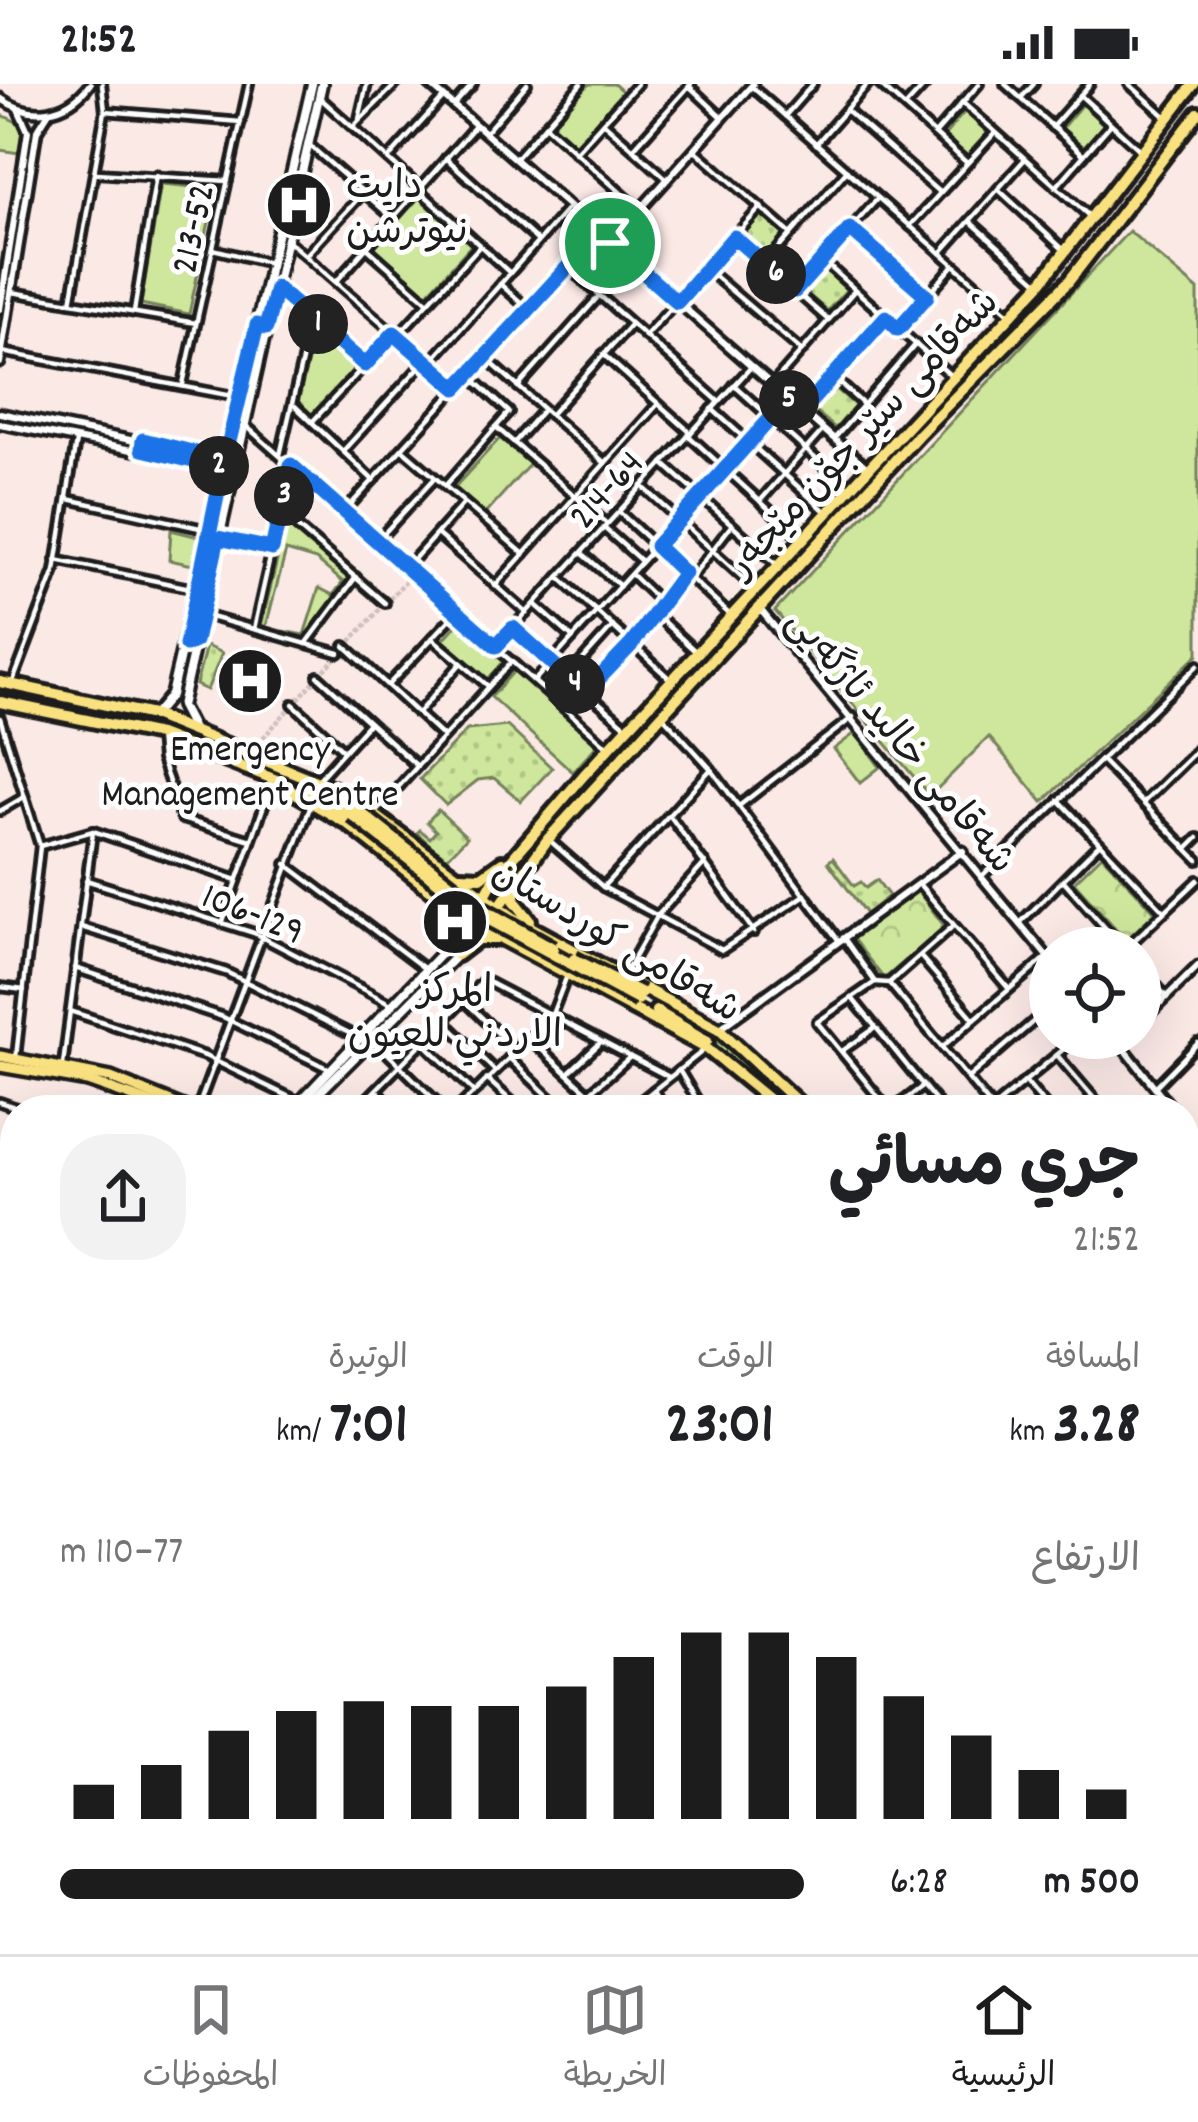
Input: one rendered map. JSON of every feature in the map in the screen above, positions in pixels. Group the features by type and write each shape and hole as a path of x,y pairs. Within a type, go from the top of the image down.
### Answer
{"highway":[{"name":"شەقامی سێر جۆن مێجەر","path":"484,912 491,883 523,844 865,466 1040,284 1194,84"},
{"name":"شەقامی سێر جۆن مێجەر","path":"484,912 918,435 1069,281 1198,113"},
{"path":"924,404 923,414 934,419"},
{"path":"905,424 917,424 918,435"},
{"name":"شەقامی کوردستان","path":"6,683 153,715 272,761 376,812 465,883 503,940 706,1048 742,1073"},
{"name":"شەقامی کوردستان","path":"1,704 158,735 354,812"},
{"name":"شەقامی کوردستان","path":"272,761 354,812 481,907 750,1055"},
{"name":"شەقامی کوردستان","path":"273,779 311,802 446,904 514,918 719,1029 791,1095"},
{"path":"404,870 440,892 451,882 448,870 481,877 523,844"},
{"path":"404,870 458,921 484,912"},
{"path":"484,912 500,872"},
{"path":"521,872 514,895 519,910 589,957"},
{"path":"484,912 503,937 521,950"},
{"path":"521,950 515,938 524,927 555,940"},
{"path":"457,955 480,939 503,940"},
{"name":"شەقامی کوردستان","path":"639,997 690,1029 766,1095"}],"main road":[{"path":"153,715 171,695 200,614 311,84"},
{"path":"194,730 180,709 196,589 226,454 276,288 322,84"},
{"path":"309,1095 484,912"},
{"path":"311,1095 457,955 484,912"},
{"path":"0,1056 63,1065 150,1095"},
{"path":"0,1066 87,1081 127,1095"}],"street":[{"path":"0,98 18,109 49,112 72,103 90,84"},
{"path":"71,302 104,111 102,84"},
{"name":"213-52","path":"183,384 249,84"},
{"path":"356,124 367,84"},
{"path":"356,124 396,84"},
{"path":"429,84 865,466"},
{"path":"454,105 472,84"},
{"path":"484,133 526,84"},
{"path":"514,159 581,84"},
{"path":"622,84 630,92"},
{"path":"575,153 637,84"},
{"path":"785,116 813,84"},
{"path":"817,143 868,84"},
{"path":"879,84 967,163"},
{"path":"905,107 926,84"},
{"path":"934,134 979,84"},
{"path":"1005,84 1084,155"},
{"path":"1021,98 1034,84"},
{"path":"1052,127 1090,84"},
{"path":"1129,84 1168,119"},
{"path":"633,149 690,85 723,118"},
{"path":"610,243 752,85 1010,314"},
{"path":"1080,95 1142,152"},
{"path":"319,97 356,124 510,272"},
{"path":"388,159 444,97"},
{"path":"962,102 1091,218"},
{"path":"0,309 28,131 18,109"},
{"path":"846,110 940,193"},
{"path":"104,111 241,122"},
{"path":"0,363 37,131 49,112"},
{"path":"603,122 668,179"},
{"path":"1056,187 1111,124"},
{"path":"336,282 476,125"},
{"path":"545,125 640,210"},
{"path":"910,226 996,132"},
{"path":"308,145 393,218"},
{"path":"694,149 791,233"},
{"path":"446,158 538,241"},
{"path":"941,253 1025,159"},
{"path":"765,264 847,170"},
{"path":"95,173 228,181"},
{"path":"134,312 156,176"},
{"path":"998,190 1065,251"},
{"path":"306,256 363,193"},
{"path":"795,291 878,197"},
{"path":"343,452 569,207"},
{"path":"645,336 761,207"},
{"path":"970,221 1040,284"},
{"path":"850,229 927,296"},
{"path":"344,512 488,360 599,233"},
{"path":"734,237 828,320"},
{"path":"286,238 457,388"},
{"path":"312,422 481,245"},
{"path":"0,246 10,247"},
{"path":"366,248 428,302"},
{"path":"213,249 270,263"},
{"path":"822,260 951,376"},
{"path":"898,329 954,265"},
{"path":"569,268 719,402"},
{"path":"706,269 802,351"},
{"path":"500,284 531,311"},
{"path":"276,288 365,365"},
{"path":"772,385 855,290"},
{"path":"12,292 196,323"},
{"path":"518,387 600,295"},
{"path":"802,411 886,317"},
{"path":"280,455 312,318"},
{"path":"550,415 631,323"},
{"path":"834,439 916,344"},
{"path":"2,352 241,398"},
{"path":"604,355 800,538"},
{"path":"488,360 604,464"},
{"name":"214-64","path":"496,646 751,367"},
{"path":"446,486 508,409 470,376"},
{"path":"833,377 864,405"},
{"path":"734,385 847,487"},
{"path":"534,681 788,399"},
{"path":"495,586 658,404"},
{"path":"294,405 374,480"},
{"path":"514,443 544,409"},
{"path":"712,409 825,511"},
{"path":"0,413 223,468"},
{"path":"242,422 609,748"},
{"path":"0,424 217,458 226,454"},
{"path":"496,428 575,496 641,562"},
{"path":"760,501 823,430"},
{"path":"6,683 56,560 77,437"},
{"path":"402,449 524,554"},
{"path":"663,464 777,565"},
{"path":"254,629 291,465"},
{"path":"377,541 435,478"},
{"path":"642,486 755,589"},
{"path":"68,499 209,530"},
{"path":"407,567 465,503"},
{"path":"619,512 730,616"},
{"path":"280,513 385,603"},
{"path":"691,579 732,525"},
{"path":"437,534 527,613"},
{"path":"218,538 272,549"},
{"path":"582,552 620,586"},
{"path":"56,560 196,589"},
{"path":"568,711 631,643 684,573"},
{"path":"631,574 659,601"},
{"path":"306,644 356,577"},
{"path":"559,577 671,680"},
{"path":"535,604 573,638"},
{"name":"شەقامی خالید ئاژگەیی","path":"760,608 1029,934"},
{"path":"388,685 458,612"},
{"path":"200,614 339,653"},
{"path":"655,614 696,652"},
{"path":"567,677 613,626"},
{"path":"513,628 628,728"},
{"path":"433,638 488,686"},
{"path":"345,646 443,736"},
{"path":"376,812 512,661"},
{"path":"418,712 461,663"},
{"path":"982,876 1198,664"},
{"path":"318,676 417,766"},
{"path":"292,704 344,752"},
{"path":"662,715 711,769 875,982"},
{"path":"0,718 40,846 16,1058"},
{"path":"739,806 853,718"},
{"path":"317,781 370,723"},
{"path":"158,735 160,759 182,819 251,840"},
{"path":"1143,803 1198,749"},
{"path":"1100,760 1198,860"},
{"path":"603,887 711,769"},
{"path":"223,923 273,779"},
{"path":"0,811 24,797"},
{"path":"1059,800 1165,912"},
{"path":"200,1095 311,802"},
{"path":"670,816 754,932"},
{"path":"40,846 93,831 237,880"},
{"path":"63,1065 93,831"},
{"path":"1187,849 1198,838"},
{"path":"548,839 603,887 727,950 805,895"},
{"path":"1020,923 1099,844"},
{"path":"719,1029 963,851"},
{"path":"623,976 658,915 704,863"},
{"path":"286,864 428,971"},
{"name":"106-129","path":"86,880 260,938 395,1006"},
{"path":"1148,927 1198,880"},
{"path":"1064,881 1106,927"},
{"path":"919,884 1009,989"},
{"path":"879,1095 818,1022 875,982 889,983 954,926"},
{"path":"81,927 244,981 361,1040"},
{"path":"920,956 974,1019"},
{"path":"1161,1001 1198,966"},
{"path":"75,968 230,1020 331,1070"},
{"path":"423,1042 474,1093 551,1017 568,974"},
{"path":"942,1047 1029,974"},
{"path":"371,1095 484,980 669,1077"},
{"path":"889,983 982,1095"},
{"path":"0,987 24,990"},
{"path":"1161,990 1166,996"},
{"path":"852,998 930,1095"},
{"path":"465,1001 516,1051"},
{"path":"70,1011 215,1060 277,1095"},
{"path":"444,1022 495,1071"},
{"path":"968,1078 1029,1025"},
{"path":"842,1051 875,1028"},
{"path":"529,1038 590,1093 629,1057"},
{"path":"373,1039 430,1095"},
{"path":"568,1073 601,1042"},
{"path":"1156,1086 1198,1043"},
{"path":"648,1095 706,1048"},
{"path":"509,1058 547,1095"},
{"path":"1008,1095 1052,1059"},
{"path":"1060,1059 1091,1095"},
{"path":"1135,1059 1163,1095"},
{"path":"679,1070 695,1095"},
{"path":"487,1079 503,1095"},
{"path":"1024,1081 1036,1095"},
{"path":"911,1095 923,1086"},
{"path":"376,1090 382,1095"},
{"path":"654,1090 657,1095"}],"green space":[{"path":"589,84 614,84 623,92 575,146 552,125"},
{"path":"1083,103 1107,126 1085,150 1061,129"},
{"path":"966,110 991,133 970,158 944,136"},
{"path":"0,114 23,125 19,153 0,150"},
{"path":"161,184 216,189 189,314 141,304"},
{"path":"419,195 473,243 427,294 373,246"},
{"path":"761,212 786,234 765,258 740,236"},
{"path":"1129,231 1198,290 1198,654 1043,802 989,737 930,796 775,611"},
{"path":"823,266 848,288 827,311 802,289"},
{"path":"316,327 358,366 312,417 298,403"},
{"path":"832,385 857,407 837,430 812,408"},
{"path":"500,438 530,464 484,515 454,488"},
{"path":"286,523 349,579 306,642 282,631 304,635 319,588 333,595 343,582 316,560 286,551 266,626 261,627"},
{"path":"171,530 199,537 193,565 169,560"},
{"path":"460,621 506,662 490,681 443,640"},
{"path":"206,646 222,653 207,690 196,685"},
{"path":"514,671 599,743 573,772 491,697"},
{"path":"0,691 173,727 308,788 170,734 0,697"},
{"path":"507,726 552,768 521,801 494,778 478,780 446,805 420,779 467,730"},
{"path":"855,733 880,767 860,783 834,749"},
{"path":"438,810 467,837 446,859 417,833 420,830 430,838 436,831 427,822"},
{"path":"1102,855 1155,912 1139,927 1114,927 1074,882"},
{"path":"833,858 854,886 861,882 866,888 877,880 889,896 866,914 828,862"},
{"path":"918,891 945,927 884,979 853,939"},
{"path":"695,1028 736,1053 782,1095 773,1095"}],"tunnel":[{"path":"250,752 412,574"}],"place":[{"name":"دايت نيوترشن","path":"299,205"},
{"name":"Emergency Management Centre","path":"250,681"},
{"name":"المركز الاردني للعيون","path":"455,922"}],"route":[{"path":"850,229 927,296 898,329 886,317 802,411 788,399 656,546 684,573 653,608 655,614 632,644 585,693 513,628 496,646 291,465 272,549 218,538 195,641 186,645 223,468 142,449 143,440 217,458 226,454 257,325 266,328 276,288 365,365 394,333 457,388 488,360 599,233 610,243 677,302 734,237 795,291 850,229"}]}
